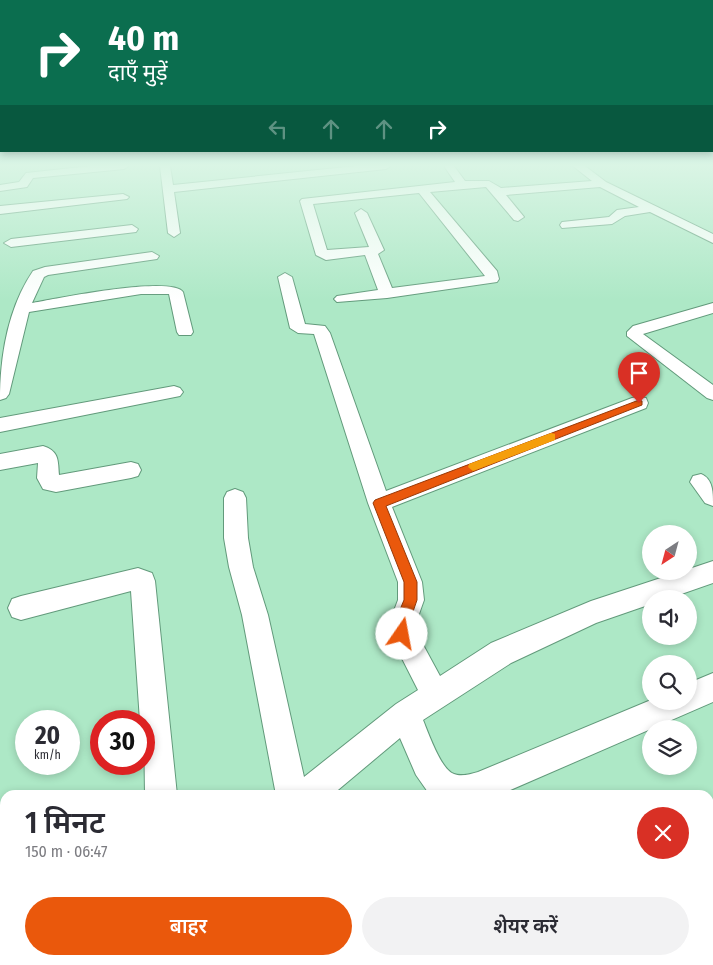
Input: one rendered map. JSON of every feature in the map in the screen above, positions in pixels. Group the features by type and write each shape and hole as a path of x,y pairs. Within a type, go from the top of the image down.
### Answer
{"street":[{"path":"171,211 174,233"},
{"path":"309,211 323,254 331,256 370,252 377,248 361,213"},
{"path":"342,299 488,280 493,277 458,230 438,211"},
{"path":"513,211 518,217"},
{"path":"566,225 612,220 621,213 634,211"},
{"path":"652,211 713,239"},
{"path":"11,243 132,230"},
{"path":"64,268 68,237"},
{"path":"370,252 387,294"},
{"path":"0,394 8,370 22,309 38,274 64,268 152,256"},
{"path":"285,277 298,328 319,329 322,333 379,503 410,582 410,600 400,629 436,694"},
{"path":"22,309 141,290 173,290 176,292 185,332"},
{"path":"713,308 635,332 635,336 713,394"},
{"path":"696,313 713,324"},
{"path":"0,425 174,392"},
{"path":"379,503 639,403"},
{"path":"0,462 43,454 48,458 48,478 51,483 56,484 132,470"},
{"path":"235,498 236,538 241,567 255,615 291,790"},
{"path":"313,790 406,714 501,652 573,621 713,572"},
{"path":"20,608 132,580 138,579 143,581 161,790"},
{"path":"697,694 713,687"},
{"path":"466,790 478,788 662,710"},
{"path":"406,714 432,775 444,787 456,790"}],"slow traffic":[{"path":"473,467 551,437"}],"route":[{"path":"402,634 400,629 410,600 410,582 379,503 639,403"}]}
